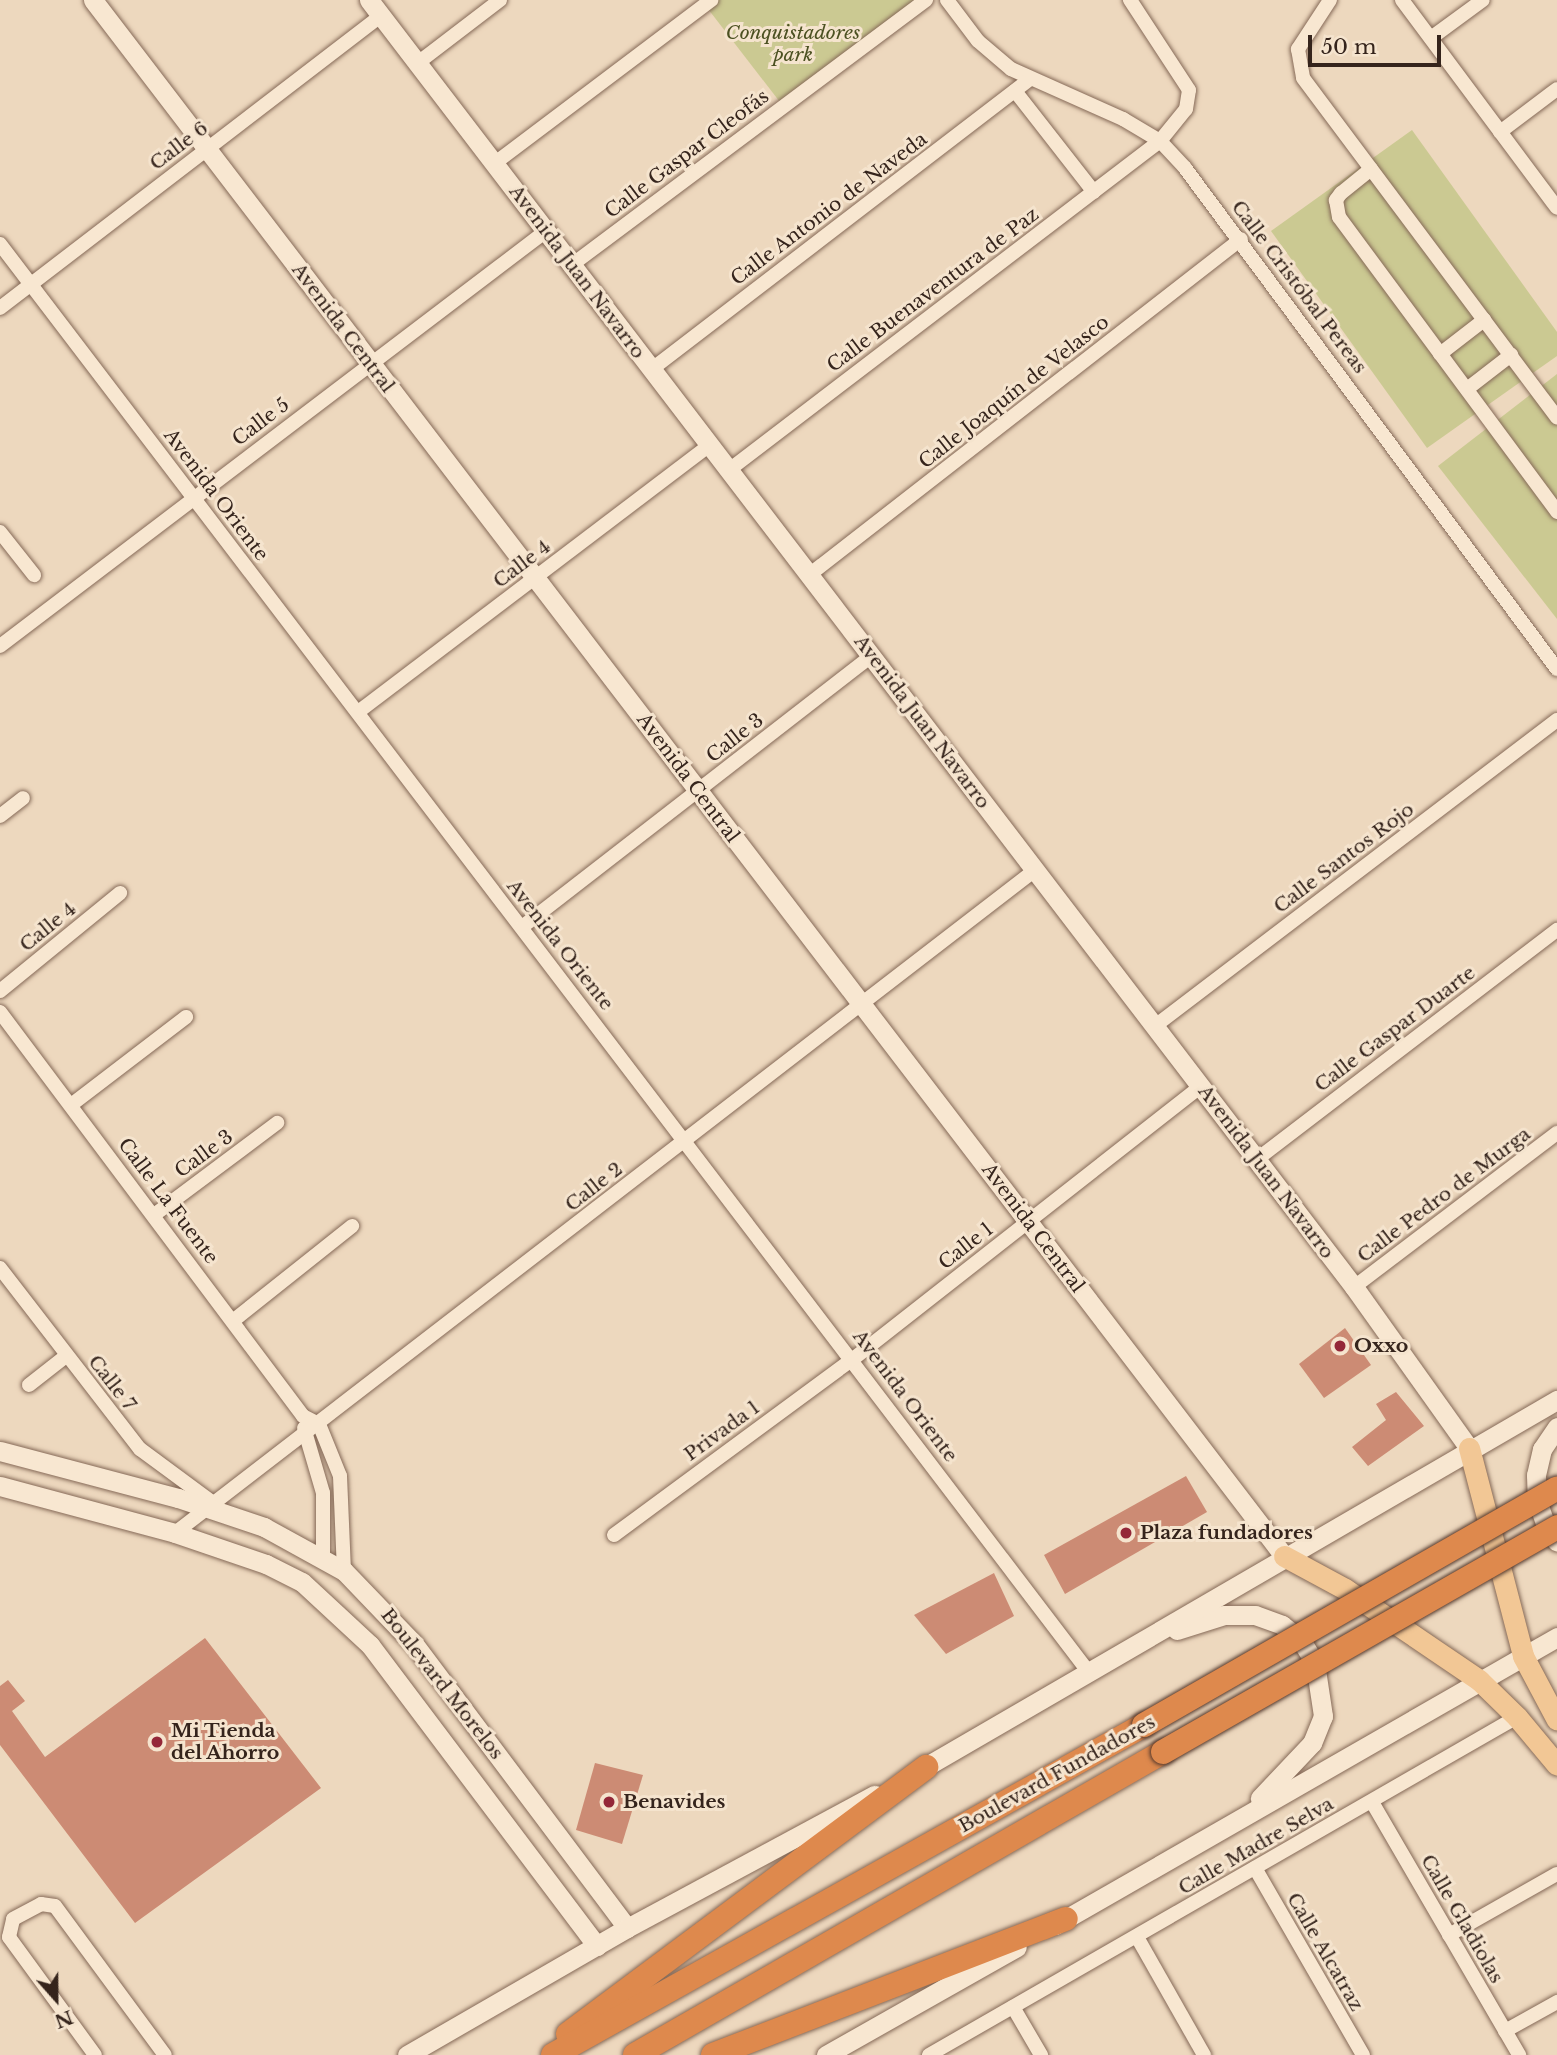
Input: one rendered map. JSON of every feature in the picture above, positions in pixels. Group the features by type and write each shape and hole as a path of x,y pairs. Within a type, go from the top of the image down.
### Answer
{"highway":[{"name":"Boulevard Fundadores","path":"554,2055 1144,1726 1557,1488"},
{"name":"Boulevard Fundadores","path":"635,2055 1557,1527"},
{"path":"543,2055 619,1992 926,1767"},
{"path":"713,2055 1066,1919"}],"main road":[{"name":"Avenida Central","path":"93,0 1284,1556"},
{"name":"Avenida Juan Navarro","path":"369,0 1354,1287 1469,1448"},
{"path":"407,2055 627,1928 926,1767 1469,1448 1557,1400"},
{"path":"1557,1427 1542,1449 1536,1475 1537,1500 1547,1529 1557,1542"},
{"path":"1469,1448 1523,1656 1535,1686 1557,1720"},
{"name":"Boulevard Morelos","path":"0,1451 209,1505 264,1527 323,1557 344,1572 414,1643 627,1928"},
{"name":"Boulevard Morelos","path":"0,1486 175,1533 266,1564 302,1582 338,1611 370,1645 597,1947"},
{"path":"1284,1556 1345,1589 1479,1680 1517,1717 1557,1765"},
{"path":"1128,1647 1224,1615 1255,1615 1282,1625 1301,1640 1315,1663 1323,1716 1312,1743 1294,1766 1233,1822"},
{"path":"826,2055 1557,1637"}],"street":[{"path":"419,62 500,0"},
{"path":"495,163 711,0"},
{"name":"Calle Gaspar Cleofás","path":"573,264 926,0"},
{"name":"Calle Cristóbal Pereas","path":"947,0 995,57 1030,79 1123,120 1160,141 1241,239 1557,669"},
{"name":"Calle Buenaventura de Paz","path":"729,470 1160,141 1186,108 1189,90 1130,0"},
{"path":"1330,0 1305,36 1298,63 1303,79 1557,417"},
{"path":"1402,0 1557,208"},
{"path":"1431,38 1483,0"},
{"name":"Calle 6","path":"0,308 382,16"},
{"name":"Calle Antonio de Naveda","path":"652,369 1030,79"},
{"path":"1500,132 1557,89"},
{"path":"1015,91 1094,192"},
{"path":"1371,169 1336,200 1339,217 1557,512"},
{"name":"Calle 5","path":"0,646 546,231"},
{"name":"Calle Joaquín de Velasco","path":"809,575 1241,239"},
{"name":"Avenida Oriente","path":"0,244 853,1359 1088,1671"},
{"path":"1440,354 1484,320"},
{"path":"1466,389 1511,355"},
{"name":"Calle 4","path":"358,712 710,445"},
{"path":"0,532 34,575"},
{"name":"Calle 3","path":"522,927 871,656"},
{"name":"Calle Santos Rojo","path":"1155,1026 1557,720"},
{"path":"0,816 23,798"},
{"name":"Calle 2","path":"175,1533 1035,870"},
{"name":"Calle 4","path":"0,991 120,893"},
{"name":"Calle Gaspar Duarte","path":"1256,1160 1557,930"},
{"name":"Calle La Fuente","path":"0,1012 234,1320 303,1416 318,1424"},
{"path":"71,1105 186,1017"},
{"name":"Calle 1","path":"853,1359 1201,1086"},
{"name":"Calle 3","path":"154,1215 277,1123"},
{"name":"Calle Pedro de Murga","path":"1354,1287 1557,1133"},
{"path":"234,1320 352,1226"},
{"name":"Calle 7","path":"0,1268 140,1449 209,1505"},
{"path":"29,1385 66,1356"},
{"name":"Privada 1","path":"614,1535 853,1359"},
{"name":"Calle La Fuente","path":"303,1416 305,1434 323,1493 323,1557"},
{"path":"318,1424 340,1476 344,1572"},
{"name":"Calle Madre Selva","path":"929,2055 1517,1717"},
{"name":"Calle Gladiolas","path":"1371,1802 1519,2055"},
{"name":"Calle Alcatraz","path":"1255,1868 1363,2055"},
{"path":"1449,1935 1557,1874"},
{"path":"95,2055 9,1937 13,1919 41,1903 55,1906 165,2055"},
{"path":"1137,1937 1204,2055"},
{"path":"1505,2031 1557,2001"},
{"path":"1013,2007 1041,2055"}],"green space":[{"name":"Conquistadores park","path":"712,0 925,0 783,106 705,5"},
{"path":"1412,130 1557,332 1557,356 1427,448 1271,231"},
{"path":"1557,374 1557,619 1438,466"}],"building":[{"name":"Oxxo","path":"1345,1328 1371,1365 1324,1398 1299,1364"},
{"path":"1396,1392 1424,1426 1368,1466 1352,1447 1386,1420 1376,1404"},
{"name":"Plaza fundadores","path":"1186,1476 1207,1512 1065,1594 1044,1555"},
{"path":"994,1573 1014,1616 946,1654 914,1615"},
{"path":"205,1638 321,1788 135,1923 0,1745 0,1686 8,1680 25,1701 12,1711 45,1757"},
{"name":"Benavides","path":"595,1763 643,1775 622,1844 576,1830"}],"place":[{"name":"Oxxo","path":"1340,1346"},
{"name":"Plaza fundadores","path":"1126,1533"},
{"name":"Mi Tienda del Ahorro","path":"157,1742"},
{"name":"Benavides","path":"609,1802"}]}
